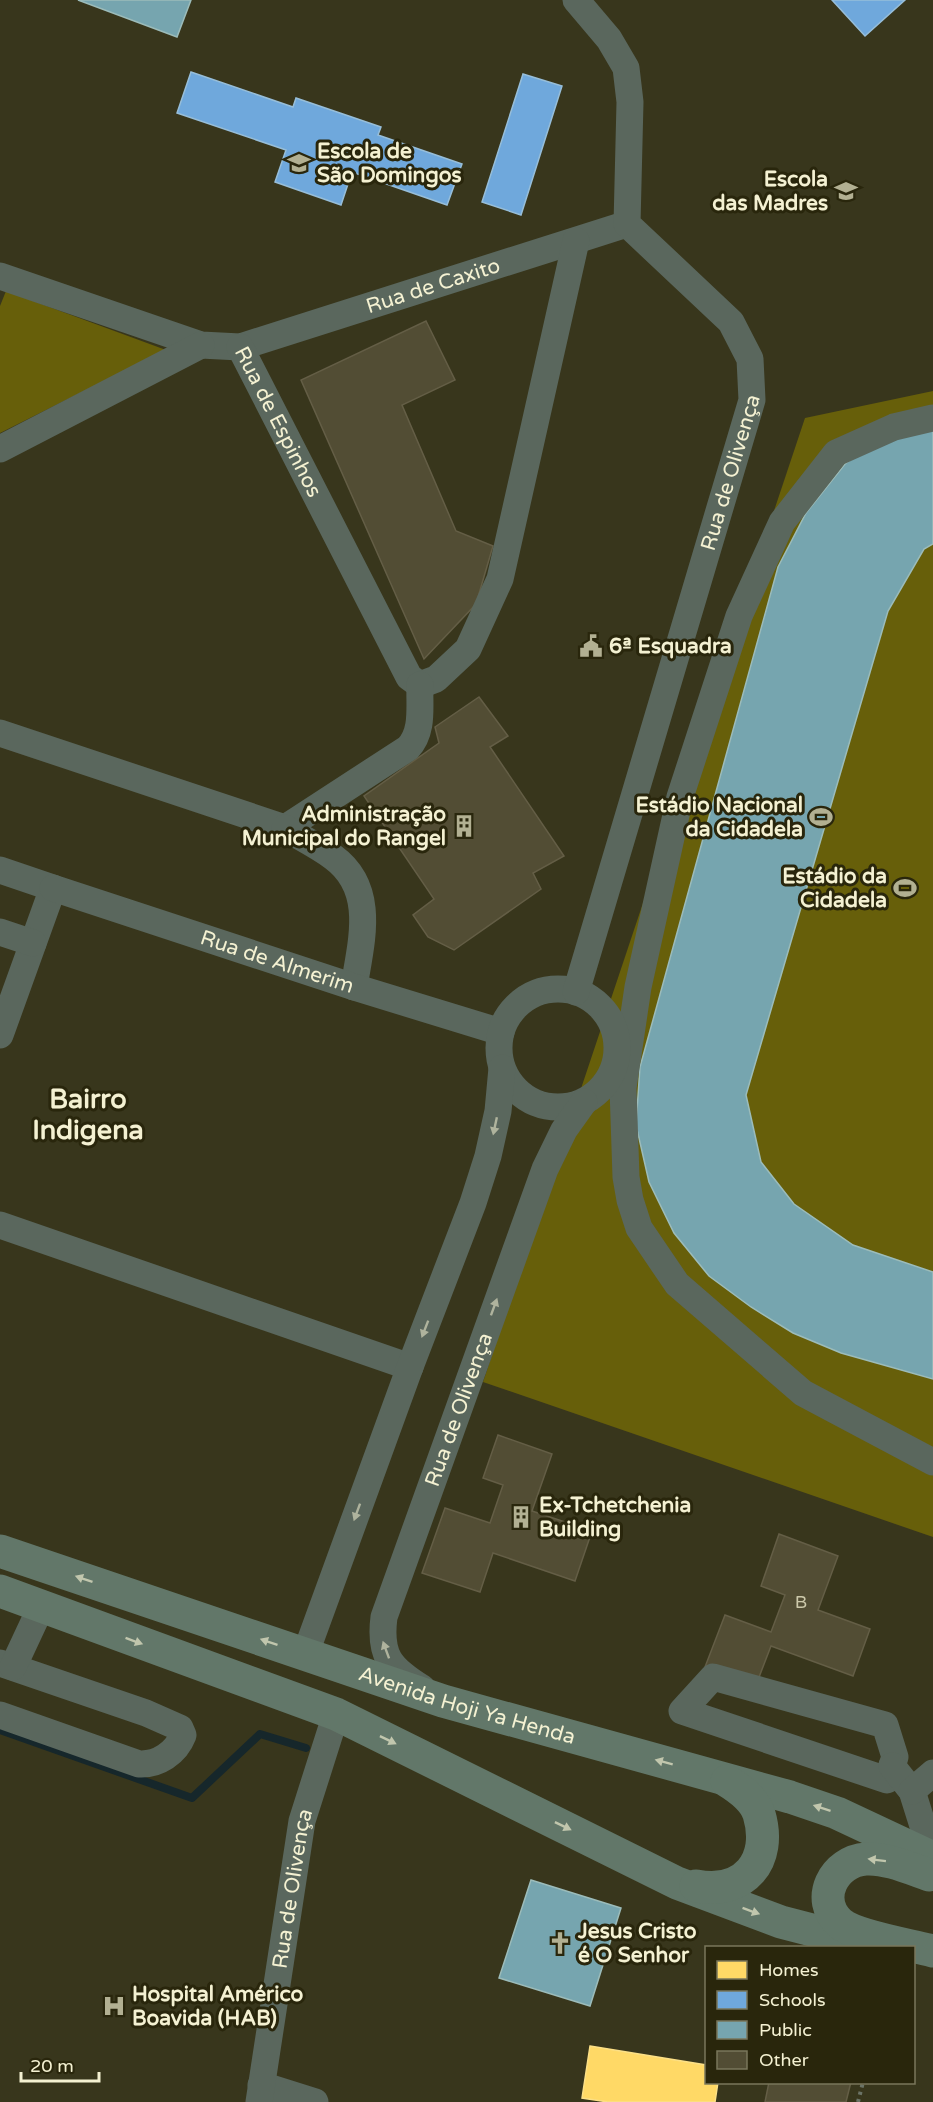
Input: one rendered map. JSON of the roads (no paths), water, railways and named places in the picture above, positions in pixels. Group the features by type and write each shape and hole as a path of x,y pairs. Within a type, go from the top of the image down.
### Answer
{"main road":[{"name":"Avenida Hoji Ya Henda","path":"0,1551 443,1701 721,1777 837,1813 933,1858"},
{"path":"0,1591 336,1714 677,1882 781,1922 835,1936 890,1946"},
{"path":"677,1882 712,1889 730,1886 747,1876 756,1862 763,1840 758,1812 744,1792 721,1777"},
{"path":"910,1946 857,1932 841,1924 831,1912 827,1894 838,1872 849,1863 865,1859 888,1862 933,1877"},
{"path":"915,1947 933,1952"},
{"path":"915,1951 933,1952"}],"street":[{"path":"576,0 609,39 626,68 630,102 627,225"},
{"name":"Rua de Caxito","path":"240,347 627,225"},
{"name":"Rua de Olivença","path":"576,992 752,400 750,359 731,322 627,225"},
{"path":"285,828 408,748 417,739 420,685 436,679 468,649 500,579 576,241"},
{"name":"Rua de Espinhos","path":"0,276 201,345 240,347 409,677 420,685"},
{"path":"0,449 201,345"},
{"path":"933,418 894,428 836,453 782,522 739,616 680,796 638,987 623,1088 626,1177 630,1200 639,1228 677,1284 803,1393 933,1462"},
{"path":"0,733 285,828 334,858 351,876 361,894 364,917 354,987"},
{"name":"Rua de Almerim","path":"0,870 354,987 501,1032"},
{"path":"0,1035 52,888"},
{"path":"0,932 33,943"},
{"path":"305,1654 473,1203 488,1156 498,1111 502,1068 499,1047 501,1032 508,1016 520,1004 538,993 558,989 576,992 588,998 601,1007 611,1021 616,1035 616,1061 609,1079 596,1094 584,1102 555,1108 533,1102 521,1095 507,1079 502,1068"},
{"name":"Rua de Olivença","path":"443,1701 402,1676 393,1666 384,1651 381,1635 384,1617 544,1169 564,1130 584,1102"},
{"path":"0,1225 410,1367"},
{"path":"0,1715 139,1764 152,1765 162,1760 180,1743 183,1735 180,1728 146,1713 6,1665 41,1607"},
{"path":"713,1677 885,1725 895,1756 892,1766 887,1780 682,1711 713,1677"},
{"name":"Rua de Olivença","path":"260,2093 302,1821 336,1714"},
{"path":"892,1766 912,1791 933,1858"},
{"path":"912,1791 933,1773"},
{"path":"260,2093 315,2102"}],"waterway":[{"path":"0,1730 192,1798 260,1734 306,1748"}],"place":[{"name":"Escola de São Domingos","path":"299,163"},
{"name":"Escola das Madres","path":"846,191"},
{"name":"6ª Esquadra","path":"591,646"},
{"name":"Estádio Nacional da Cidadela","path":"821,817"},
{"name":"Administração Municipal do Rangel","path":"464,826"},
{"name":"Estádio da Cidadela","path":"905,888"},
{"name":"Ex-Tchetchenia Building","path":"521,1517"},
{"name":"Jesus Cristo é O Senhor","path":"560,1943"},
{"name":"Hospital Américo Boavida (HAB)","path":"114,2006"}],"district":[{"name":"Bairro Indigena","path":"88,1114"}]}
